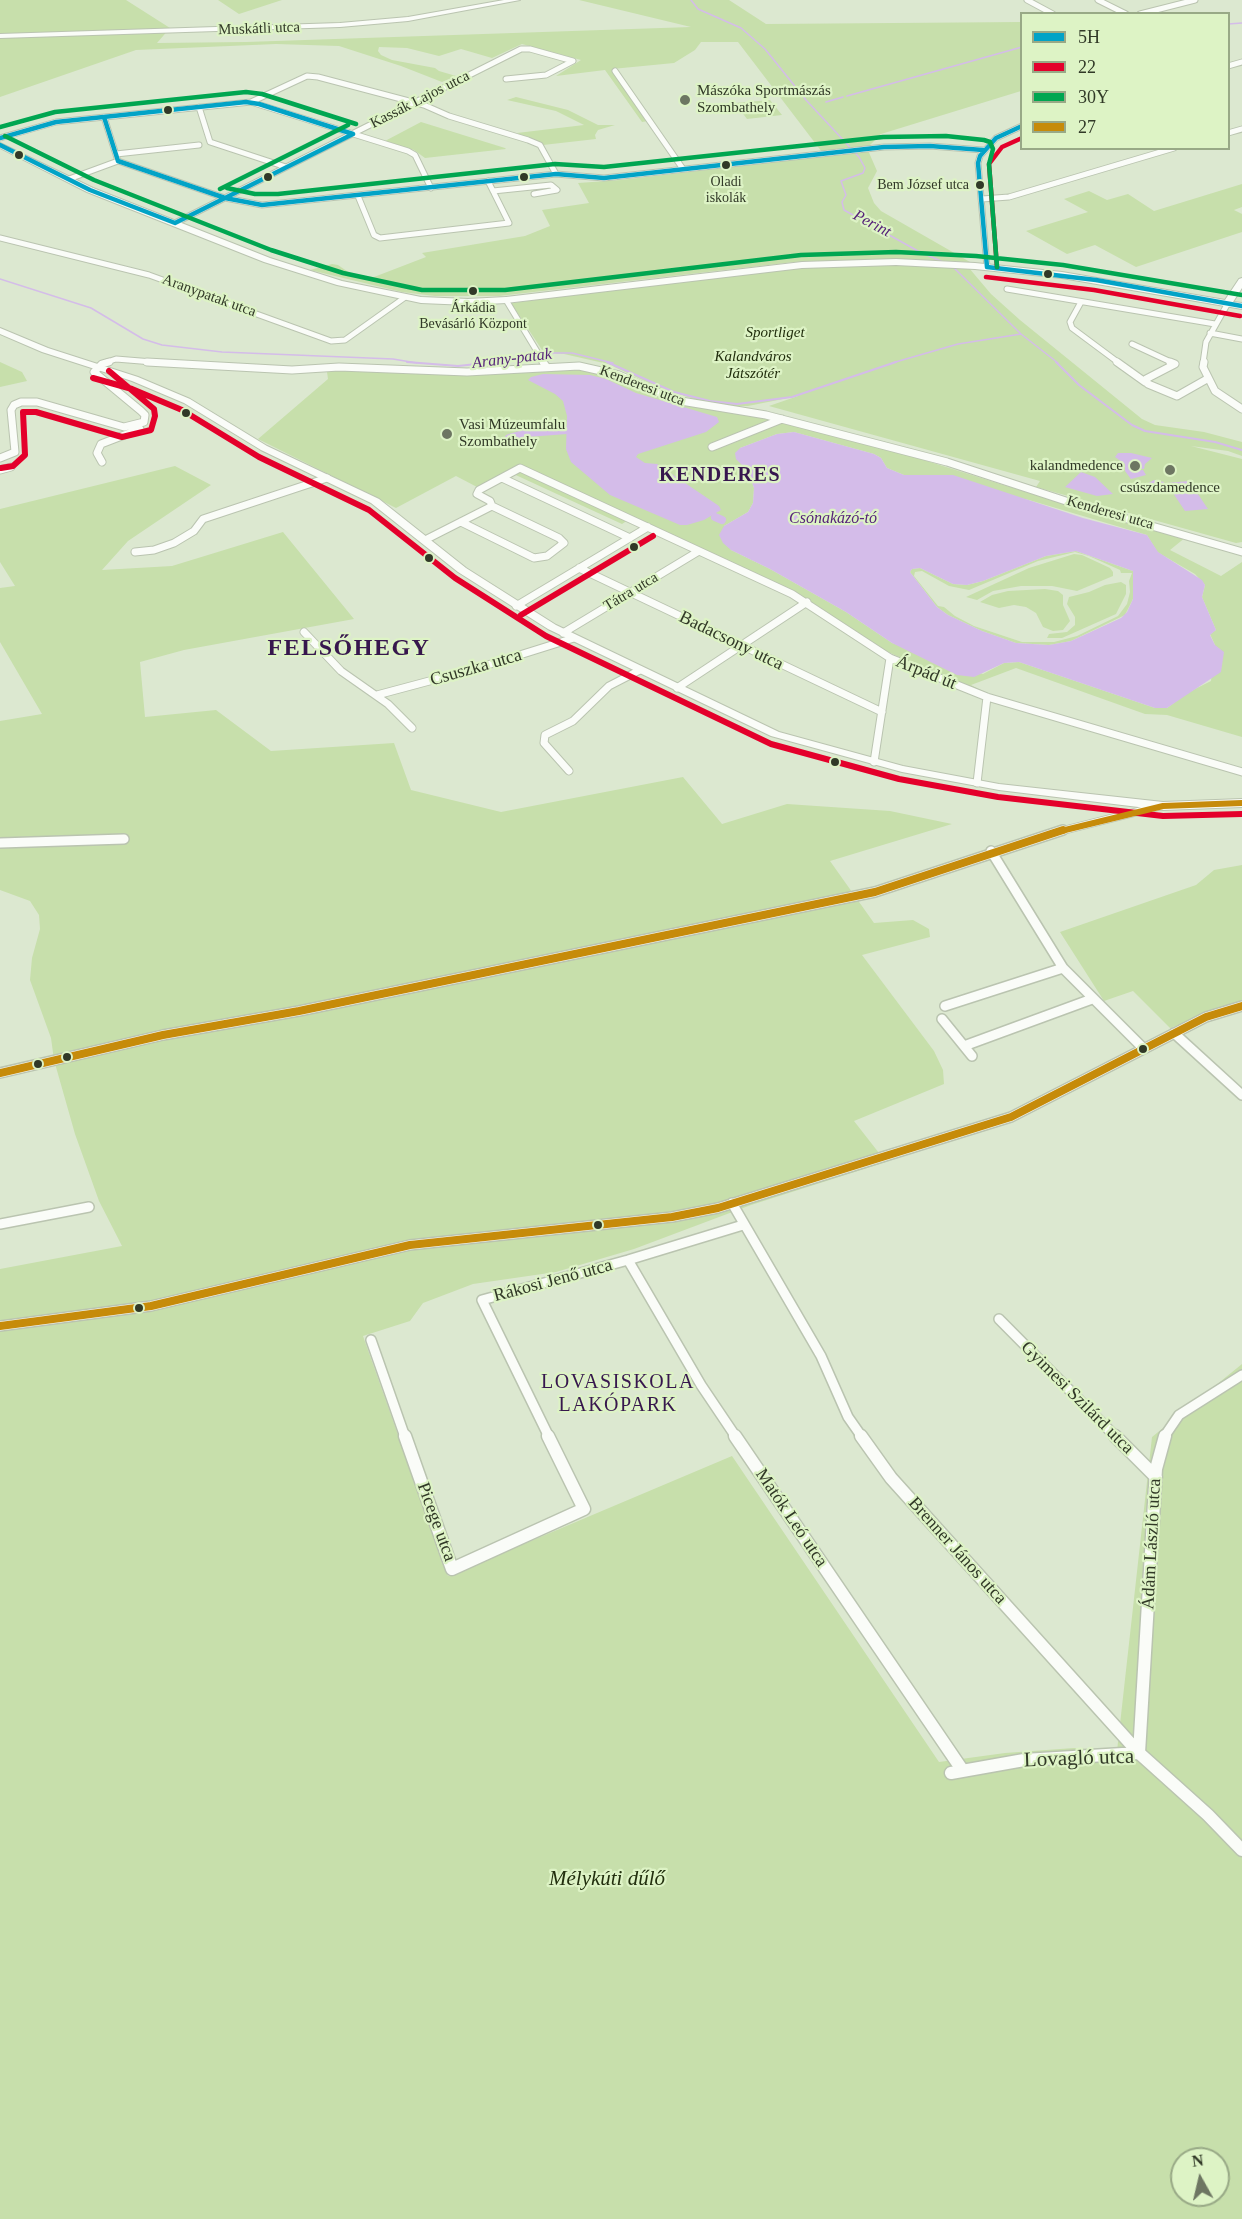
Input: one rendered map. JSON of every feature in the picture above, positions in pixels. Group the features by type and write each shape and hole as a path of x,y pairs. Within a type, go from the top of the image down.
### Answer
{"main road":[{"name":"Muskátli utca","path":"0,36 340,26 408,19 516,0"},
{"path":"0,145 69,179 302,272 404,298 443,302 506,300 802,265 926,263 987,267 1096,280 1242,306"},
{"path":"1228,303 1242,281"},
{"path":"0,331 96,368 142,382 187,401 264,448 375,501 462,570 516,606 569,636 775,734 874,762 976,783 1163,806 1242,802"}],"street":[{"path":"1027,0 1049,12"},
{"path":"1098,0 1122,12"},
{"path":"1148,12 1195,0"},
{"name":"Kassák Lajos utca","path":"175,223 521,49 530,48 573,61 546,75 506,79"},
{"path":"615,70 683,169"},
{"path":"0,138 56,122 251,102 312,75 413,103 540,146 556,174"},
{"path":"251,102 412,153 432,188"},
{"path":"199,107 210,142 286,167"},
{"path":"104,117 118,161"},
{"path":"987,267 978,163 983,150 1002,134 1020,127"},
{"path":"116,154 199,145"},
{"path":"69,179 118,161 225,198 269,205 556,174 604,178 858,149 913,146 983,150"},
{"path":"982,199 1009,197 1167,150"},
{"path":"358,196 374,235 386,238 509,223 488,181"},
{"path":"493,191 550,185 557,190 534,194"},
{"name":"Aranypatak utca","path":"0,237 149,275 331,341 345,340 404,298"},
{"path":"1007,289 1215,324"},
{"path":"506,300 546,366"},
{"path":"1081,302 1070,322 1072,328 1145,382 1177,396 1208,379"},
{"path":"1228,303 1210,333 1202,358 1208,379 1217,393 1242,409"},
{"path":"1210,333 1242,339"},
{"path":"1132,344 1175,364 1145,382"},
{"name":"Kenderesi utca","path":"96,368 121,359 199,366 292,370 339,367 467,372 546,366 579,366 605,370 675,400 782,419 947,462 1075,504 1242,552"},
{"path":"96,368 94,372 96,374 145,415 146,427 101,444 97,453 102,462"},
{"path":"0,458 12,455 16,448 11,410 14,405 21,402 37,402 116,426 132,427 144,422"},
{"path":"712,447 782,419"},
{"path":"0,470 11,467"},
{"name":"Árpád út","path":"492,506 490,501 477,494 520,468 807,602 890,658 987,698 1242,772"},
{"path":"135,552 154,550 174,543 194,531 203,519 294,491 327,478"},
{"path":"502,478 630,538"},
{"path":"425,540 492,506 559,538 564,543 540,558 529,557 461,522"},
{"path":"615,531 633,520"},
{"path":"516,606 648,527"},
{"name":"Tátra utca","path":"569,636 631,592 699,551"},
{"name":"Badacsony utca","path":"579,568 882,712"},
{"path":"677,688 807,602"},
{"path":"304,632 341,671 377,695 412,728"},
{"name":"Csuszka utca","path":"377,695 497,663 569,636"},
{"path":"874,762 890,658"},
{"path":"569,771 544,743 545,735 573,721 609,686 640,670"},
{"path":"976,783 987,698"},
{"path":"0,1073 163,1035 309,1009 874,892 991,851 1074,826 1163,806"},
{"path":"0,843 124,839"},
{"path":"991,851 1063,968 1141,1045"},
{"path":"945,1006 1063,968"},
{"path":"964,1046 1092,999"},
{"path":"0,1326 151,1306 410,1245 672,1217 732,1203 1011,1117 1049,1099 1141,1045 1174,1033 1206,1017 1242,1006"},
{"path":"942,1019 972,1056"},
{"path":"1174,1033 1242,1095"},
{"name":"Brenner János utca","path":"732,1203 821,1356 848,1418 891,1478 1139,1753"},
{"path":"0,1224 89,1208"},
{"name":"Rákosi Jenő utca","path":"584,1509 482,1300 628,1260 743,1225"},
{"name":"Matók Leó utca","path":"628,1260 701,1385 957,1772"},
{"name":"Gyimesi Szilárd utca","path":"999,1319 1156,1477"},
{"name":"Picege utca","path":"371,1340 452,1569 584,1509"},
{"name":"Ádám László utca","path":"1139,1753 1156,1477 1164,1437 1179,1415 1242,1375"},
{"name":"Lovagló utca","path":"957,1772 1024,1760 1139,1753 1208,1815 1242,1850"}],"green space":[{"path":"0,0 126,0 170,28 157,43 691,27 579,0 729,0 766,24 1020,22 1020,91 881,134 867,148 877,171 868,188 874,203 881,211 970,262 895,259 794,262 499,296 435,296 402,292 310,270 332,264 338,265 354,276 374,277 426,257 422,253 525,236 550,226 542,210 589,203 578,183 825,156 738,42 701,42 695,50 674,63 612,69 648,121 642,122 605,70 556,76 581,60 522,44 492,58 461,49 439,56 407,48 379,47 378,51 381,55 392,60 435,68 456,76 442,82 339,46 276,44 136,50 0,97"},
{"path":"218,0 282,0 239,14"},
{"path":"516,97 568,110 598,125 615,125 598,130 595,135 596,139 543,145 517,133 584,125 556,111 507,100"},
{"path":"770,100 782,115 747,119 735,103"},
{"path":"421,122 506,149 425,158 414,150 385,141"},
{"path":"1242,184 1242,207 1234,210 1242,214 1242,232 1136,267 1095,245 1067,254 1026,231 1088,212 1064,199 1089,191 1107,200 1128,194 1154,211"},
{"path":"923,265 969,268 991,294 1020,320 1142,419 1155,425 1204,432 1242,442 1242,456 1228,451 1191,446 1242,459 1242,542 1236,543 1036,487 1040,481 769,406 798,396 748,406 728,406 662,389 608,364 564,354 544,353 511,303 804,267"},
{"path":"0,362 22,372 27,381 0,387"},
{"path":"580,369 606,373 669,401 765,418 892,450 1067,505 1186,537 1170,550 1221,576 1242,562 1242,737 1167,715 1145,714 1016,668 971,685 983,691 980,694 873,645 801,596 631,518 622,524 507,471 477,487 456,476 396,508 258,439 328,379 327,372 330,370","holes":["794,432 874,454 881,458 887,468 904,475 1029,500 1147,535 1157,552 1195,574 1205,585 1202,597 1216,630 1210,634 1215,645 1211,681 1187,693 1167,708 1155,708 1019,662 1004,663 983,674 892,643 846,612 731,550 724,526 748,512 753,503 754,488 740,448 777,434"]},
{"name":"Mélykúti dűlő","path":"175,466 211,485 128,541 102,570 172,566 283,532 354,619 184,650 140,662 145,717 216,710 271,751 394,743 411,790 501,812 683,777 722,824 787,804 890,811 952,824 830,861 874,923 913,920 929,929 930,937 862,955 934,1051 943,1070 944,1084 854,1121 886,1162 751,1205 634,1249 556,1272 473,1284 423,1303 410,1321 363,1336 448,1576 732,1456 939,1762 1005,1753 1074,1748 1117,1751 1152,1437 1242,1364 1242,2219 0,2219 0,1269 122,1246 99,1201 75,1134 54,1060 51,1038 30,980 32,958 40,929 39,915 30,901 0,890 0,721 42,714 0,642 0,588 15,586 0,562 0,509"},
{"path":"1076,551 1133,571 1133,599 1125,615 1071,641 1049,645 1016,643 982,631 948,615 937,607 910,572 912,569 920,568 953,584 967,585 1046,556","holes":["1075,552 1120,570 1121,573 1132,573 1127,604 1118,616 1077,636 1054,642 1022,642 974,626 944,607 938,606 914,576 915,572 922,571 949,586 969,590 1038,561"]},
{"path":"1074,554 1082,555 1110,568 1113,576 1077,591 1052,586 1021,586 993,591 977,600 966,597 1029,568"},
{"path":"1121,582 1126,585 1126,594 1116,614 1062,638 1047,638 1049,634 1067,632 1075,625 1075,617 1067,604 1069,597"},
{"path":"1045,589 1058,591 1063,595 1063,605 1070,621 1063,630 1053,631 1043,627 1036,613 1026,607 1014,605 999,608 980,602 992,595 1008,591"},
{"path":"1242,865 1242,1003 1170,1028 1133,991 1104,1001 1060,932 1196,885 1214,870"}],"water":[{"path":"543,374 590,375 606,379 636,393 717,417 719,422 706,432 638,454 636,457 645,463 657,464 719,506 721,510 704,520 680,525 610,495 571,462 566,449 567,416 563,401 555,394 528,380"},
{"name":"Csónakázó-tó","path":"794,432 874,454 881,458 887,468 904,475 953,475 1083,518 1147,535 1158,552 1202,580 1205,585 1202,597 1216,630 1210,635 1215,645 1224,652 1221,672 1167,708 1155,708 1019,662 1004,663 974,677 957,675 892,643 846,612 731,550 723,543 719,535 724,526 748,512 753,503 754,488 748,471 736,459 735,453 740,448 777,434","holes":["1076,551 1133,571 1133,599 1127,612 1121,618 1071,641 1049,645 1016,643 982,631 948,615 937,607 910,572 912,569 920,568 953,584 967,585 1046,556"]},
{"name":"kalandmedence","path":"1118,453 1131,453 1152,458 1145,464 1144,469 1130,468 1133,471 1143,470 1146,475 1131,479 1125,471 1125,464 1115,457"},
{"path":"1081,472 1095,477 1113,494 1097,496 1065,487"},
{"path":"1154,480 1164,482 1162,488 1164,489 1167,483 1189,481 1208,509 1185,511 1173,493 1143,486"}],"waterway":[{"name":"Perint","path":"691,0 698,9 741,28 765,49 806,100 859,157 865,168 863,173 841,181 846,195 842,202 844,210 918,251 943,262"},
{"path":"1230,24 1242,23"},
{"path":"847,96 1020,48"},
{"path":"826,102 843,97"},
{"name":"Perint","path":"952,266 1021,334"},
{"name":"Arany-patak","path":"0,279 91,308 143,339 162,345 222,352 393,359 415,363"},
{"name":"Arany-patak","path":"892,363 958,344 1021,334"},
{"name":"Perint","path":"1021,334 1058,363"},
{"name":"Arany-patak","path":"490,363 535,353 572,353 613,363"},
{"name":"Arany-patak","path":"407,362 415,363"},
{"name":"Arany-patak","path":"490,363 495,362"},
{"name":"Arany-patak","path":"607,362 674,392 710,401 737,404 792,397 896,362"},
{"name":"Perint","path":"1056,362 1079,385 1132,425 1145,431 1215,442 1242,450"},
{"name":"Arany-patak","path":"415,363 458,366 490,363"},
{"path":"509,438 527,433 567,430"},
{"path":"715,517 722,520"}],"transit line":[{"name":"30Y","path":"0,127 55,112 246,92 262,94 356,124"},
{"name":"5H","path":"0,138 56,122 246,102 259,104 353,134"},
{"name":"5H","path":"104,117 118,161 225,198 262,205 556,174 604,178 884,147 930,146 983,150"},
{"name":"30Y","path":"220,189 348,125"},
{"name":"5H","path":"987,267 978,163 980,156 996,138 1020,127"},
{"name":"5H","path":"0,145 90,190 175,223 353,134"},
{"name":"30Y","path":"5,136 94,180 271,250 343,273 422,290 505,290 801,255 896,252 976,256 1063,265 1242,295"},
{"name":"30Y","path":"227,188 255,194 278,194 555,164 604,167 883,137 946,136 984,140 990,142 993,149 989,164 997,267"},
{"name":"22","path":"997,267 989,164 1002,147 1020,139"},
{"name":"5H","path":"987,267 1096,280 1242,306"},
{"name":"22","path":"986,277 1094,290 1240,316"},
{"name":"22","path":"1,468 13,466 25,455 23,412 36,412 122,437 151,430 155,416 154,409 109,371"},
{"name":"22","path":"93,378 132,389 182,410 259,457 369,510 455,578 546,636 771,744 899,779 998,797 1163,816 1242,814"},
{"name":"22","path":"521,615 653,536"},
{"name":"27","path":"0,1073 163,1035 299,1011 875,892 1051,833 1163,806 1242,803"},
{"name":"27","path":"0,1326 151,1306 410,1245 672,1217 718,1208 1011,1117 1206,1017 1242,1006"}],"place":[{"name":"Mászóka Sportmászás Szombathely","path":"685,100"},
{"name":"Oladi iskolák","path":"726,165"},
{"name":"Bem József utca","path":"980,185"},
{"name":"Árkádia Bevásárló Központ","path":"473,291"},
{"name":"Vasi Múzeumfalu Szombathely","path":"447,434"},
{"name":"kalandmedence","path":"1135,466"},
{"name":"csúszdamedence","path":"1170,470"}],"district":[{"name":"KENDERES","path":"720,476"},
{"name":"FELSŐHEGY","path":"349,649"},
{"name":"LOVASISKOLA LAKÓPARK","path":"618,1394"}],"park label":[{"name":"Sportliget","path":"775,333"},
{"name":"Kalandváros Játszótér","path":"753,366"}]}
